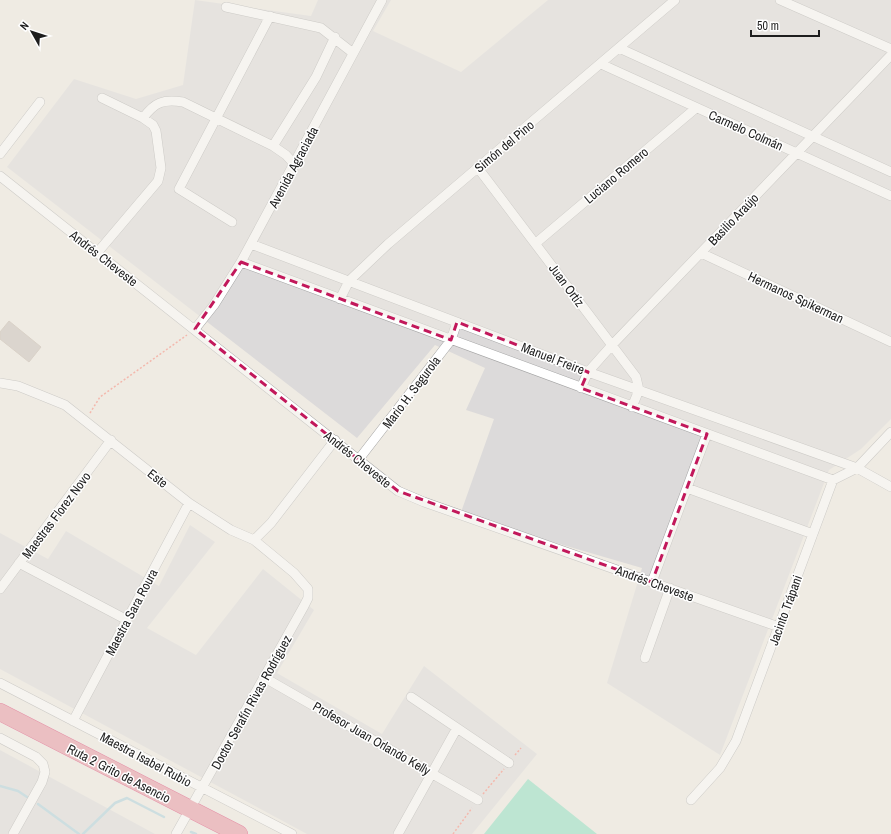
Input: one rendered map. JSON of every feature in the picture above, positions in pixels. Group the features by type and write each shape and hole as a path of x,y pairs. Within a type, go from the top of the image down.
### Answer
{"highway":[{"name":"Ruta 2 Grito de Asencio","path":"0,712 239,834"}],"street":[{"name":"Avenida Agraciada","path":"195,329 214,305 241,262 295,165 382,0"},
{"name":"Simón del Pino","path":"340,299 349,281 388,244 675,0"},
{"path":"780,0 801,4 891,49"},
{"path":"226,7 310,24 321,28 335,37 353,53"},
{"path":"232,222 179,189 270,16"},
{"path":"273,146 316,77 335,37"},
{"name":"Carmelo Colmán","path":"619,48 891,172"},
{"name":"Basilio Araújo","path":"581,388 588,372 612,345 891,55"},
{"name":"Carmelo Colmán","path":"601,64 891,196"},
{"path":"97,253 158,181 161,168 156,131 153,125 143,118 102,98"},
{"path":"143,118 151,107 160,102 171,100 183,102 273,146 295,165"},
{"path":"0,154 40,102"},
{"name":"Luciano Romero","path":"536,243 696,108"},
{"name":"Juan Ortíz","path":"478,168 636,377 639,390"},
{"name":"Andrés Cheveste","path":"0,176 335,440 390,486 410,496 779,627"},
{"name":"Manuel Freire","path":"251,244 588,372 857,468 891,487"},
{"name":"Hermanos Spikerman","path":"701,253 891,342"},
{"name":"Manuel Freire","path":"241,262 833,480"},
{"name":"Mario H. Segurola","path":"359,460 450,340 457,322"},
{"name":"Este","path":"0,383 18,386 46,396 65,405 112,440 189,503 231,530 254,540 294,573 308,589"},
{"path":"632,407 639,390"},
{"path":"833,480 857,468 891,432"},
{"path":"652,582 708,434"},
{"name":"Maestras Florez Novo","path":"0,589 112,440"},
{"path":"254,540 271,523 335,440"},
{"name":"Jacinto Trápani","path":"691,800 712,779 731,750 779,627 833,480"},
{"path":"687,488 813,534"},
{"name":"Maestra Sara Roura","path":"73,721 189,503"},
{"path":"19,563 127,620"},
{"path":"645,658 670,588"},
{"name":"Doctor Serafín Rivas Rodríguez","path":"176,834 203,789 304,606 308,598 308,589"},
{"name":"Profesor Juan Orlando Kelly","path":"265,678 478,800"},
{"name":"Maestra Isabel Rubio","path":"0,684 292,834"},
{"path":"411,697 509,763"},
{"path":"398,834 458,728"},
{"path":"0,738 36,757 44,768 42,782 13,834"},
{"path":"181,824 185,834"}],"path":[{"path":"86,420 100,397 195,329"},
{"path":"453,834 478,800 522,748"}],"highlighted area":[{"path":"241,262 451,340 457,322 588,372 581,388 707,434 652,582 398,491 195,329"}],"shaded area":[{"path":"195,0 311,16 318,0 391,0 373,31 461,72 548,0 891,0 891,419 861,449 829,470 720,755 607,683 642,568 460,515 494,419 466,410 485,368 435,345 357,438 7,167 74,79 136,99 183,85"},
{"path":"190,525 215,542 147,628 196,655 263,569 314,610 277,673 382,734 424,666 537,754 472,834 307,834 0,669 0,533 48,559 66,531 159,586"},
{"path":"0,750 155,834 0,834"}],"green space":[{"path":"528,779 597,834 484,834"}],"building":[{"path":"9,321 41,347 29,362 0,339 0,332"}],"waterway":[{"path":"0,786 18,791 27,797"},
{"path":"83,834 115,803 127,798 164,817"},
{"path":"38,804 79,834"},
{"path":"191,832 196,834"}]}
